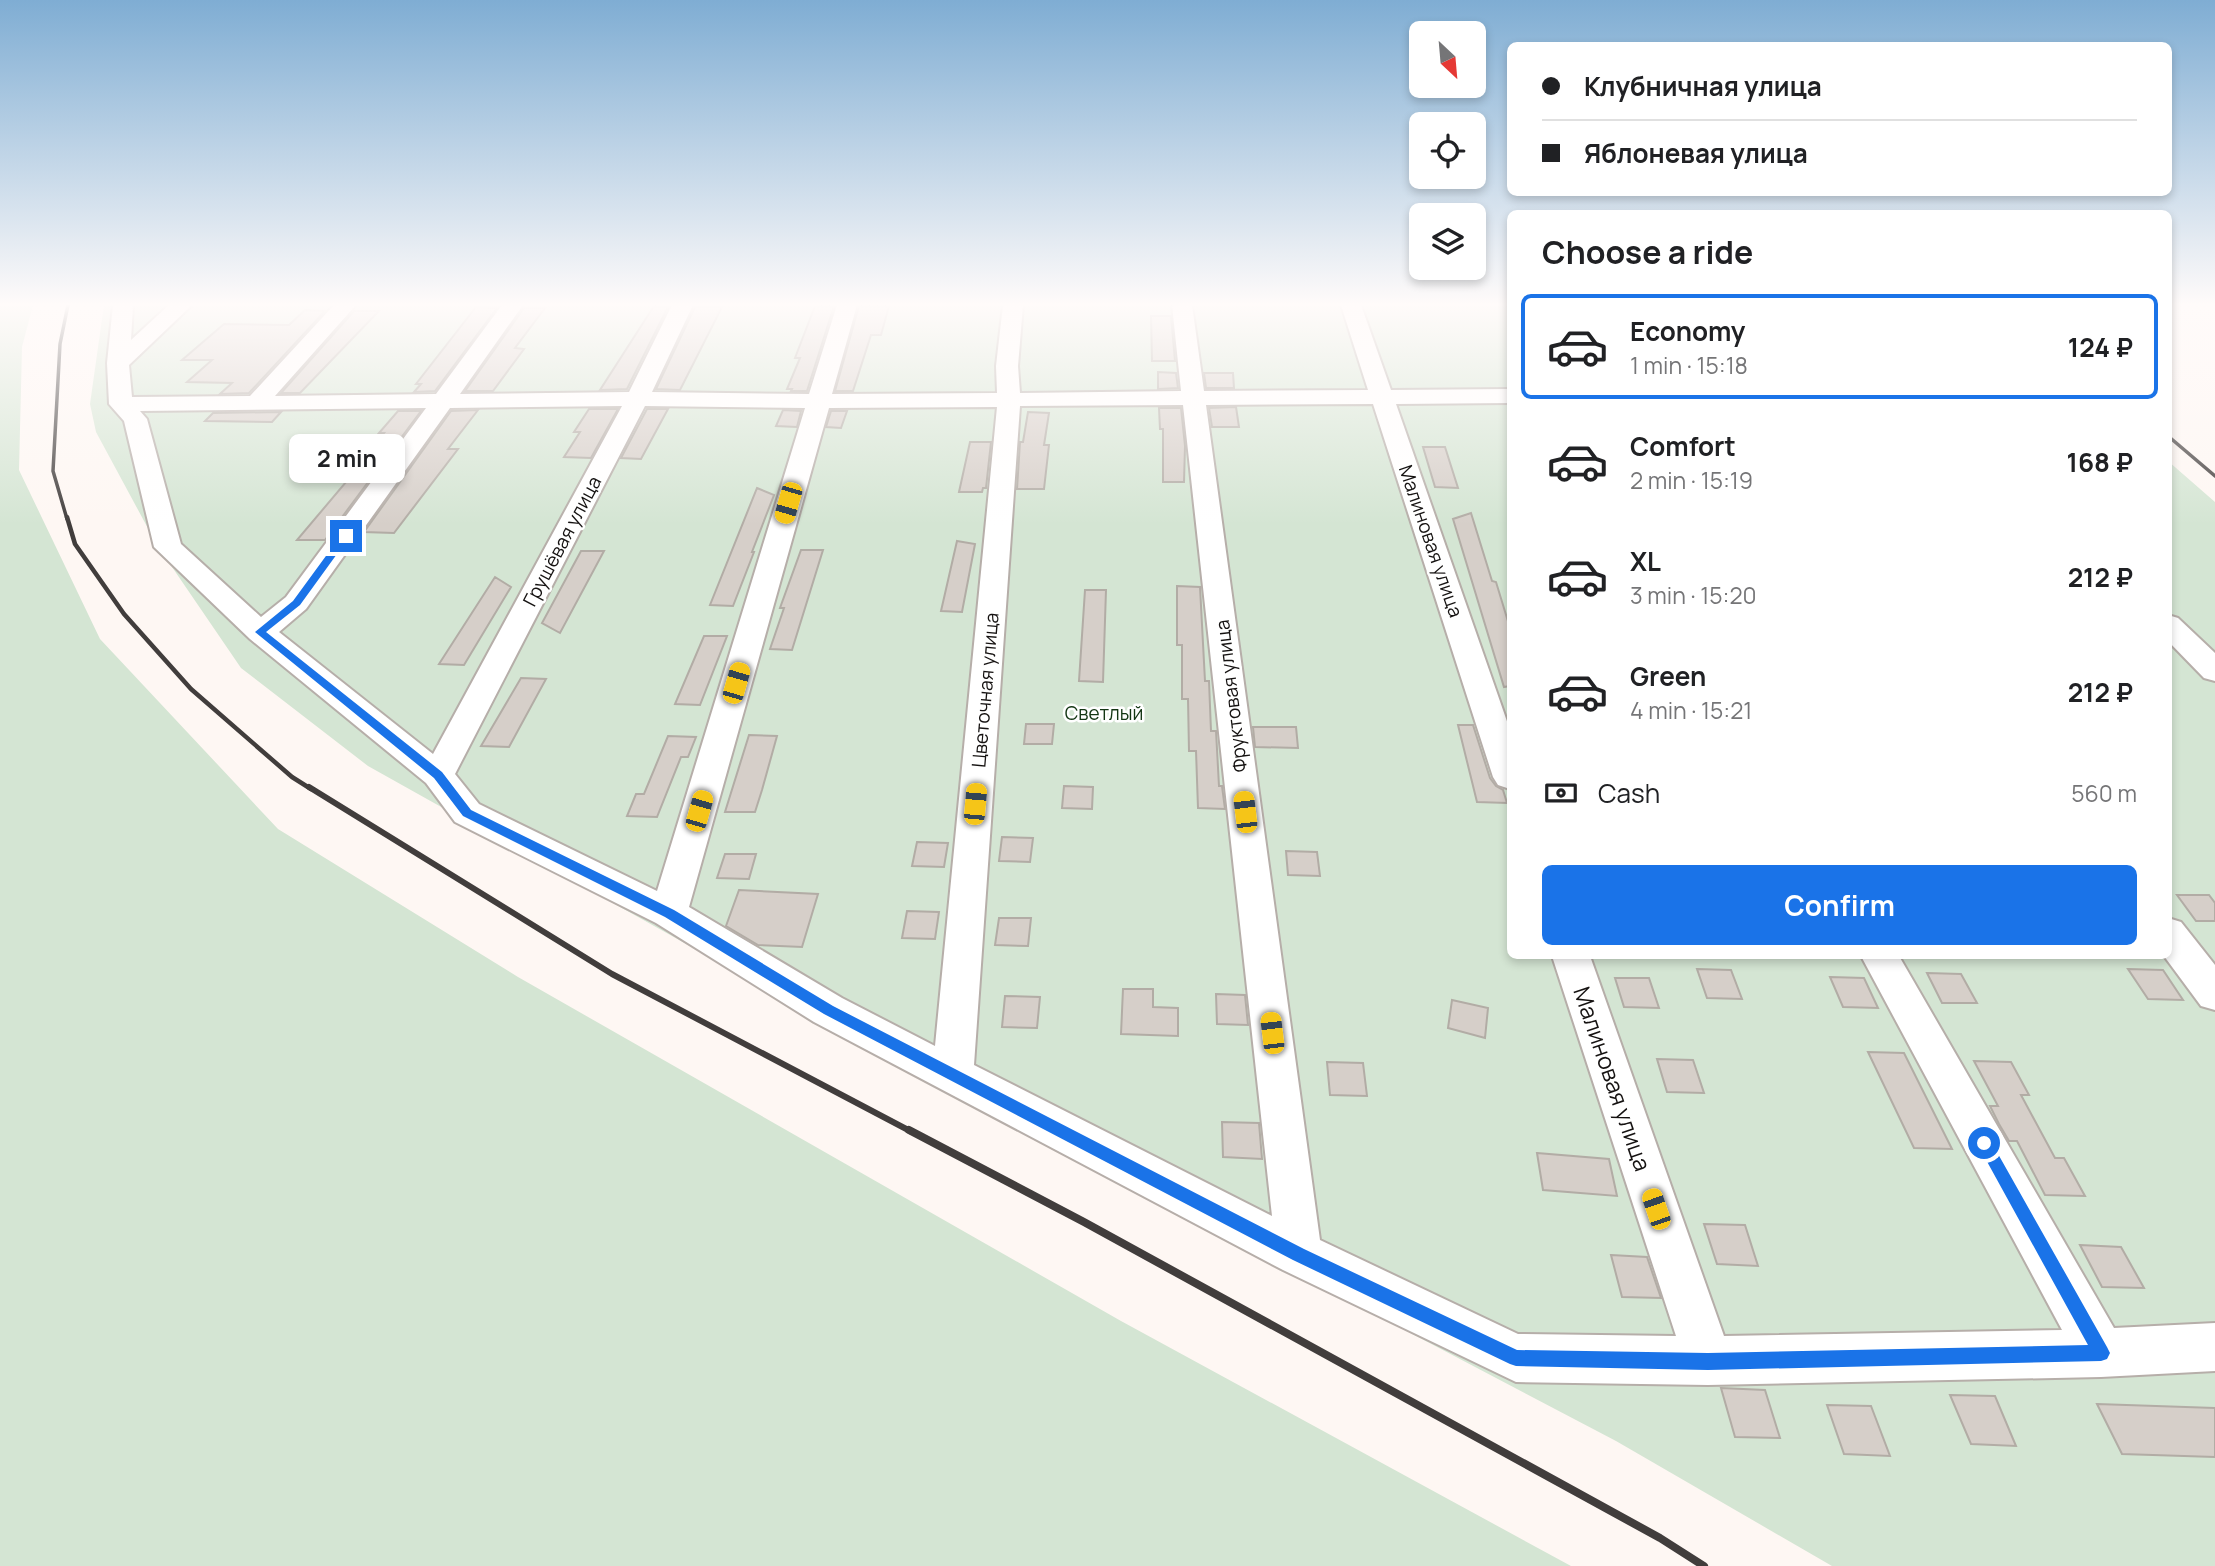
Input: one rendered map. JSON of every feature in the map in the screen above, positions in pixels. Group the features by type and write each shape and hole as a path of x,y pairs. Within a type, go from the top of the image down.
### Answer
{"street":[{"path":"119,378 121,404 135,419 168,547 260,632 438,775 467,813 669,914 828,1010 1299,1254 1516,1358 1708,1361 2101,1353 2215,1347"},
{"path":"256,403 279,378"},
{"path":"260,632 296,603 461,378"},
{"name":"Грушёвая улица","path":"438,775 647,378"},
{"path":"669,914 825,378"},
{"name":"Цветочная улица","path":"953,1074 1009,399 1008,378"},
{"name":"Фруктовая улица","path":"1192,378 1299,1254"},
{"name":"Малиновая улица","path":"1375,378 1507,768"},
{"path":"121,404 637,398 818,401 1507,396"},
{"path":"2172,628 2215,671"},
{"path":"2172,938 2215,994"},
{"name":"Малиновая улица","path":"1572,959 1708,1361"},
{"path":"1882,959 2101,1353"}],"green space":[{"path":"0,378 21,378 19,470 100,639 278,829 518,977 1121,1321 1571,1566 0,1566"},
{"name":"Светлый","path":"94,378 1507,378 1507,959 2172,959 2172,464 2215,502 2215,1566 1832,1566 1616,1441 931,1081 368,766 241,668 157,545 96,432 90,404"}],"building":[{"path":"191,378 263,378 249,393 220,394 232,383 187,382"},
{"path":"294,378 314,378 300,393 281,393"},
{"path":"421,378 445,378 435,391 414,392 421,384 416,384"},
{"path":"474,378 503,378 493,391 465,391"},
{"path":"608,378 632,378 627,389 600,390"},
{"path":"661,378 686,378 680,390 656,389"},
{"path":"792,378 811,378 807,391 787,389"},
{"path":"839,378 857,378 853,391 835,391"},
{"path":"1158,378 1177,378 1178,388 1158,389"},
{"path":"1205,378 1233,378 1234,388 1206,388"},
{"path":"1236,407 1239,427 1212,427 1209,408"},
{"path":"1159,408 1181,408 1185,446 1184,482 1163,482 1163,429 1160,429"},
{"path":"589,409 618,409 591,458 564,457 580,432 574,432"},
{"path":"647,409 668,409 641,459 621,458"},
{"path":"478,410 448,449 458,449 394,533 364,532 451,411"},
{"path":"783,410 801,411 797,427 776,426"},
{"path":"398,411 421,411 325,540 297,540 363,462 359,462 384,433 379,433"},
{"path":"831,411 847,411 841,428 826,427"},
{"path":"281,412 272,422 205,421 213,413"},
{"path":"1028,412 1049,413 1044,445 1049,445 1044,489 1017,489 1020,442 1023,442"},
{"path":"970,442 991,442 986,488 983,488 982,492 959,492"},
{"path":"1423,447 1445,447 1458,488 1435,487"},
{"path":"757,488 774,495 733,606 710,605"},
{"path":"1471,513 1492,581 1496,582 1507,618 1507,686 1504,687 1453,519"},
{"path":"957,541 975,544 962,612 941,611"},
{"path":"801,550 823,550 792,650 770,649 784,608 780,608"},
{"path":"581,551 604,551 560,633 542,623"},
{"path":"495,577 511,587 464,665 439,664"},
{"path":"1177,586 1200,587 1205,681 1209,681 1211,731 1216,731 1219,786 1222,786 1225,809 1198,808 1196,751 1189,751 1188,699 1182,699 1182,645 1177,645"},
{"path":"1085,590 1106,590 1103,682 1079,681"},
{"path":"704,636 727,636 700,705 675,704"},
{"path":"521,678 546,679 509,747 481,746"},
{"path":"1026,724 1054,724 1052,744 1024,744"},
{"path":"1458,725 1473,725 1490,778 1503,790 1507,803 1477,802"},
{"path":"1253,727 1296,727 1298,748 1255,747"},
{"path":"749,735 777,736 762,790 755,812 725,812"},
{"path":"668,736 696,737 688,757 681,757 657,817 627,816 636,794 644,794"},
{"path":"1064,786 1093,787 1092,809 1062,808"},
{"path":"1002,837 1033,838 1030,862 999,861"},
{"path":"917,842 948,843 944,867 912,866"},
{"path":"1286,851 1317,852 1320,876 1288,875"},
{"path":"725,854 756,854 749,879 717,878"},
{"path":"739,890 818,894 802,947 758,945 726,926"},
{"path":"2177,895 2209,895 2215,903 2215,921 2196,921"},
{"path":"907,911 939,912 935,939 902,938"},
{"path":"999,918 1031,918 1028,946 995,945"},
{"path":"1697,969 1731,970 1742,999 1707,998"},
{"path":"2128,969 2163,970 2183,1000 2148,999"},
{"path":"1927,973 1961,974 1977,1003 1942,1003"},
{"path":"1830,977 1864,978 1878,1008 1843,1007"},
{"path":"1615,978 1649,978 1659,1008 1624,1007"},
{"path":"1123,989 1153,989 1153,1007 1178,1008 1178,1036 1121,1034"},
{"path":"1216,994 1245,995 1248,1025 1217,1024"},
{"path":"1005,996 1040,997 1037,1028 1002,1027"},
{"path":"1452,1000 1488,1008 1485,1038 1448,1028"},
{"path":"1868,1052 1904,1053 1952,1149 1914,1148"},
{"path":"1657,1059 1693,1060 1704,1093 1667,1092"},
{"path":"1974,1061 2011,1062 2029,1095 2021,1095 2055,1158 2064,1158 2085,1196 2045,1195 2017,1141 2009,1141 1999,1124 1990,1106 1998,1106"},
{"path":"1327,1062 1363,1063 1367,1096 1330,1095"},
{"path":"1222,1122 1259,1123 1262,1159 1223,1157"},
{"path":"1537,1153 1609,1159 1617,1196 1543,1190"},
{"path":"1704,1224 1745,1225 1758,1266 1717,1264"},
{"path":"2080,1245 2121,1247 2144,1288 2102,1287"},
{"path":"1611,1255 1647,1257 1661,1298 1622,1297"},
{"path":"1721,1388 1765,1390 1780,1438 1735,1437"},
{"path":"1950,1395 1995,1396 2016,1446 1971,1444"},
{"path":"2097,1404 2215,1408 2215,1457 2122,1454"},
{"path":"1827,1405 1871,1406 1890,1456 1844,1454"}],"railway":[{"path":"58,378 53,471 67,519"},
{"path":"2172,439 2215,476"},
{"path":"67,517 75,544 124,614 191,689 292,777 311,789"},
{"path":"309,787 612,974 912,1132"},
{"path":"909,1130 1084,1222 1660,1538 1704,1566"}],"route":[{"path":"346,536 296,603 260,632 438,775 467,813 669,914 828,1010 1299,1254 1516,1358 1708,1361 2101,1353 1984,1143"}]}
